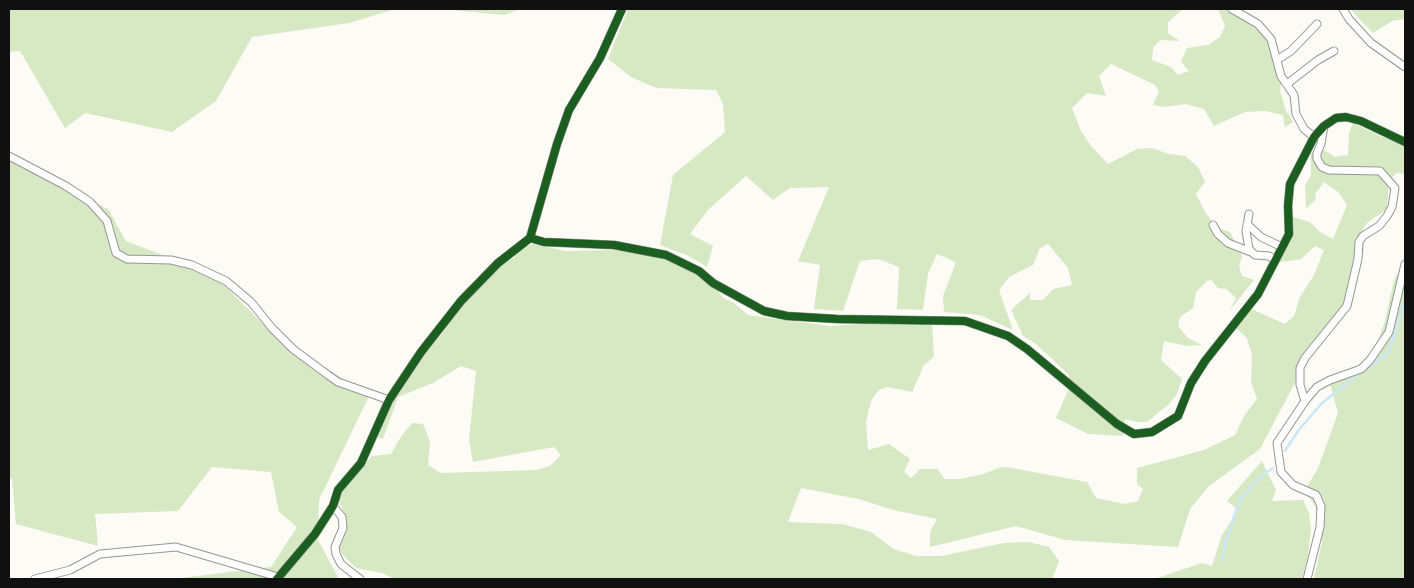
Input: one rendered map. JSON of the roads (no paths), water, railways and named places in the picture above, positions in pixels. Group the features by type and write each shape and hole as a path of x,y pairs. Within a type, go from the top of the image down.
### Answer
{"street":[{"path":"35,579 70,570 100,554 176,547 278,578 315,534 333,506 338,490 361,464 390,400 421,352 461,301 498,263 530,238 557,144 569,110 600,58 622,9"},
{"path":"1232,9 1266,32 1271,39 1281,76 1294,95 1296,114 1304,129 1314,137"},
{"path":"1343,9 1348,19 1371,42 1405,67"},
{"path":"1277,60 1291,51 1318,24"},
{"path":"1287,84 1318,60 1334,52"},
{"path":"530,238 544,242 614,245 666,255 700,271 713,283 764,311 787,316 837,320 965,321 1008,336 1058,374 1099,411 1134,434 1152,432 1178,416 1191,383 1205,361 1258,294 1289,234 1288,206 1290,184 1314,137 1324,126 1336,118 1346,117 1361,121 1405,142"},
{"path":"1305,400 1300,385 1300,368 1305,358 1346,306 1358,259 1359,242 1363,236 1379,226 1388,216 1392,207 1395,188 1380,171 1329,170 1322,167 1317,159 1317,153 1321,144 1324,126"},
{"path":"9,156 66,186 90,202 107,222 116,253 127,259 171,260 192,265 226,281 251,302 272,328 293,349 328,375 338,382 390,400"},
{"path":"1249,214 1247,240 1251,252"},
{"path":"1213,224 1218,234 1228,243 1255,255 1269,256 1275,260"},
{"path":"1247,224 1261,237 1282,247"},
{"path":"1307,579 1320,527 1321,506 1316,495 1293,485 1281,472 1277,443 1305,400 1317,387 1361,369 1370,360 1390,332 1405,264"},
{"path":"333,506 342,517 343,528 335,547 336,554 341,564 360,579"}],"waterway":[{"path":"1366,369 1389,352 1405,299"},
{"path":"1285,451 1298,431 1321,404 1361,372"},
{"path":"1222,561 1239,501 1260,477 1273,468"}]}
